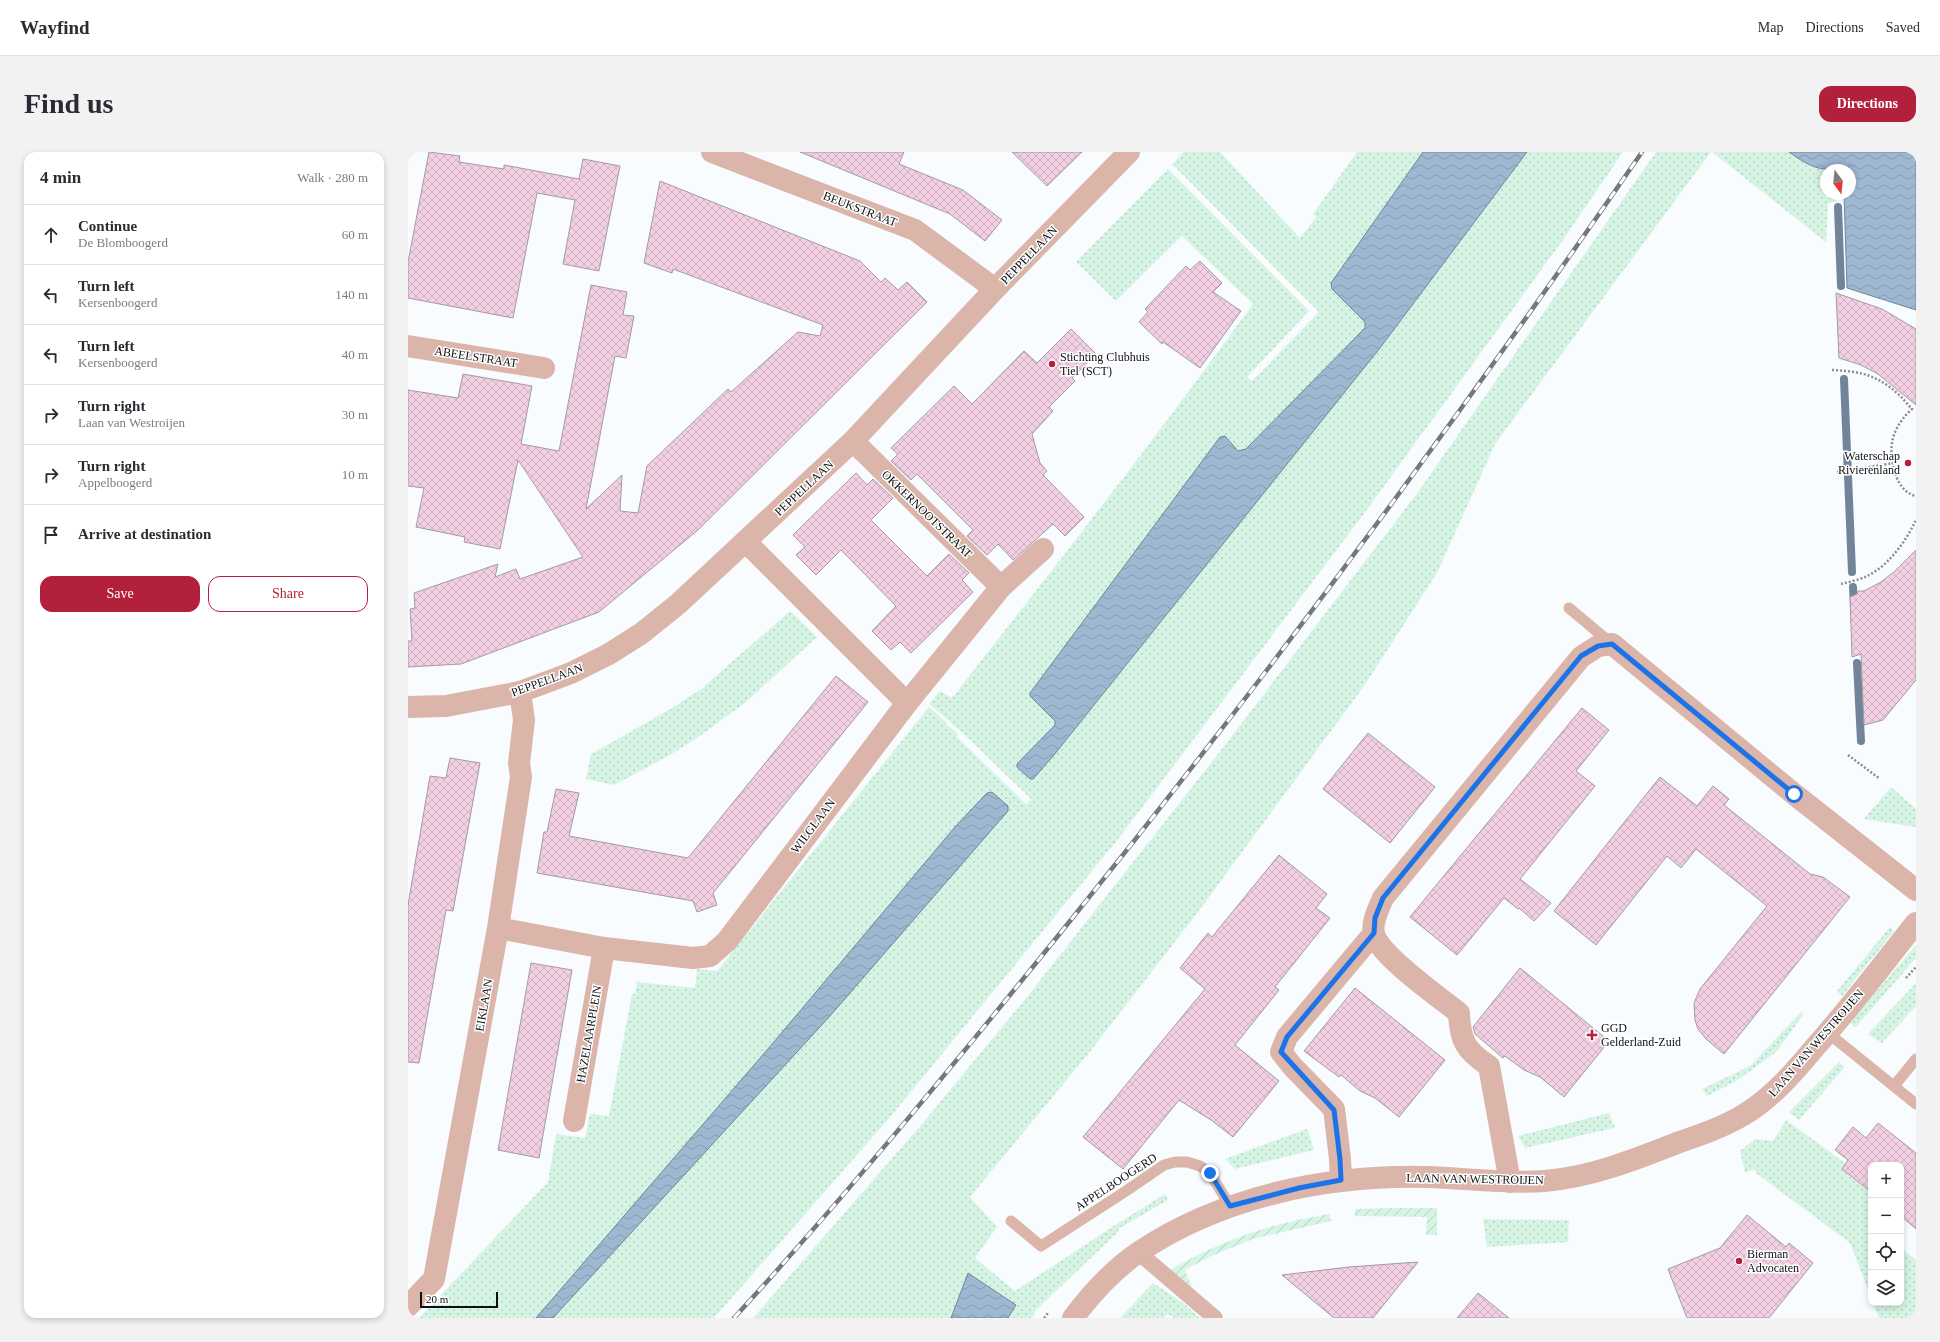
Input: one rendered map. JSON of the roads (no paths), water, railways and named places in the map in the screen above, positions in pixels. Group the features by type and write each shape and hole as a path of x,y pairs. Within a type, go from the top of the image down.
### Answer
{"street":[{"name":"BEUKSTRAAT","path":"712,152 915,230 995,289"},
{"name":"PEPPELLAAN","path":"408,707 446,706 520,692 571,673 609,654 635,637 678,604 853,441 995,289 1128,152"},
{"name":"ABEELSTRAAT","path":"408,346 544,368"},
{"name":"OKKERNOOTSTRAAT","path":"853,441 1001,587"},
{"path":"746,542 906,703 1001,587 1043,549"},
{"path":"1510,1182 1489,1066 1472,1055 1460,1032 1458,1013 1384,952 1374,933 1375,918 1383,898 1581,656 1605,646 1916,890"},
{"name":"EIKLAAN","path":"408,1306 434,1279 498,928 521,777 519,763 524,720 520,692"},
{"name":"WILGLAAN","path":"498,928 604,948 693,958 710,956 726,942 906,703"},
{"name":"LAAN VAN WESTROIJEN","path":"1073,1318 1111,1275 1138,1252 1194,1221 1230,1206 1299,1188 1341,1180 1425,1177 1510,1182 1543,1181 1586,1175 1635,1159 1718,1128 1744,1115 1768,1099 1828,1033 1916,924"},
{"path":"1341,1180 1334,1110 1281,1052 1287,1037 1374,933"},
{"name":"HAZELAARPLEIN","path":"574,1121 604,948"},
{"path":"1138,1252 1215,1318"}],"lane":[{"path":"1569,608 1605,646"},
{"path":"1828,1033 1916,1104"},
{"path":"1894,1086 1916,1059"},
{"name":"APPELBOOGERD","path":"1011,1221 1041,1246 1164,1165 1175,1162 1187,1162 1200,1166 1210,1173 1230,1206"}],"water":[{"path":"1423,152 1527,152 1380,348 1054,755 1033,779 1030,779 1017,767 1017,764 1055,725 1055,721 1030,696 1030,693 1220,437 1225,436 1238,451 1246,449 1365,328 1365,322 1332,289 1331,283"},
{"path":"1789,152 1916,152 1916,310 1847,288 1844,200 1856,200 1856,164 1820,164 1820,168 1811,166"},
{"path":"992,792 1008,806 1008,811 830,1016 553,1318 536,1318 773,1043 955,827 987,793"},
{"path":"968,1273 1016,1305 1008,1318 951,1318"}],"waterway":[{"path":"1838,207 1841,286"},
{"path":"1844,379 1852,572"},
{"path":"1853,587 1854,606"},
{"path":"1857,663 1861,741"}],"railway":[{"path":"734,1318 821,1221 947,1072 1070,921 1219,733 1364,542 1505,348 1642,152"}],"place":[{"name":"Stichting Clubhuis Tiel (SCT)","path":"1052,364"},
{"name":"Waterschap Rivierenland","path":"1908,463"},
{"name":"GGD Gelderland-Zuid","path":"1592,1035"},
{"name":"Bierman Advocaten","path":"1739,1261"}]}
